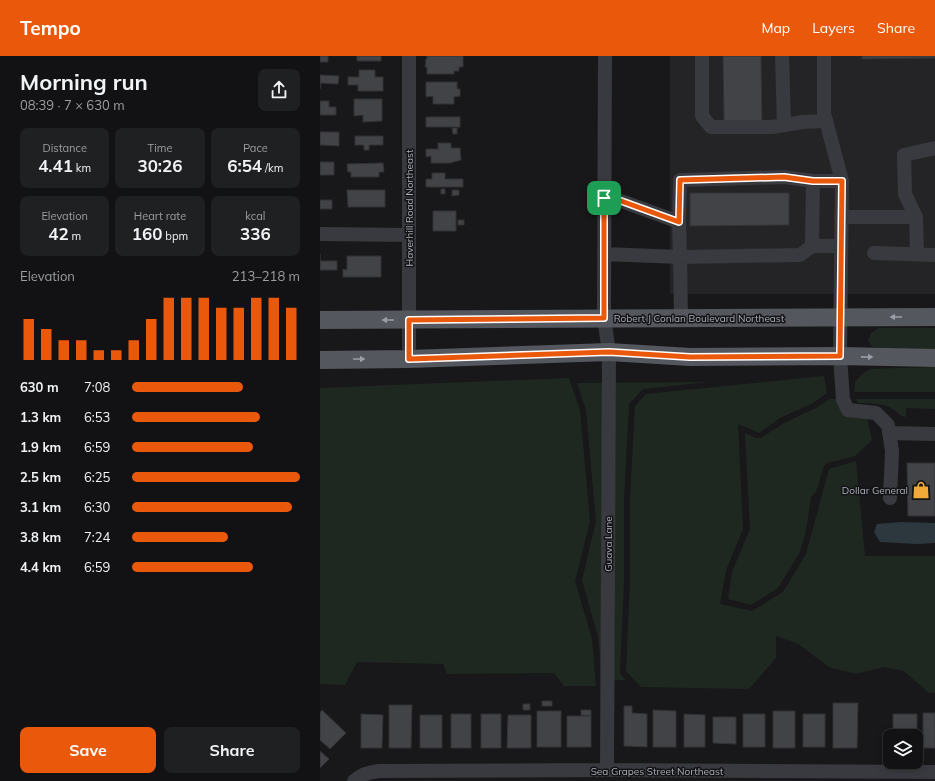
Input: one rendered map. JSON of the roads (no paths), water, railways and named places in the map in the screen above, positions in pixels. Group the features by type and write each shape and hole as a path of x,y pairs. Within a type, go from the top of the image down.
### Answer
{"main road":[{"name":"Robert J Conlan Boulevard Northeast","path":"320,320 935,317"},
{"path":"320,360 409,359 609,352 690,357 840,356 935,358"}],"street":[{"name":"Haverhill Road Northeast","path":"408,56 409,359"},
{"name":"Guava Lane","path":"605,56 604,318 609,352 607,770"},
{"path":"702,56 702,116 711,127 772,127 803,122 826,121"},
{"path":"782,56 784,125"},
{"path":"824,56 824,113 842,181 840,356 843,400 848,410 876,413 888,425 892,451 890,498"},
{"path":"917,254 916,217 905,194 904,155 935,148"},
{"path":"681,318 679,222 680,180 784,177 813,181 842,181"},
{"path":"812,246 813,181"},
{"path":"604,198 613,198 679,222"},
{"path":"841,217 916,217"},
{"path":"320,234 409,234"},
{"path":"604,254 680,257 800,255 812,246 841,246"},
{"path":"874,253 935,255"},
{"path":"889,433 935,434"},
{"name":"Sea Grapes Street Northeast","path":"354,781 361,775 379,771 607,770 935,772"}],"place":[{"name":"Dollar General","path":"921,490"}]}
